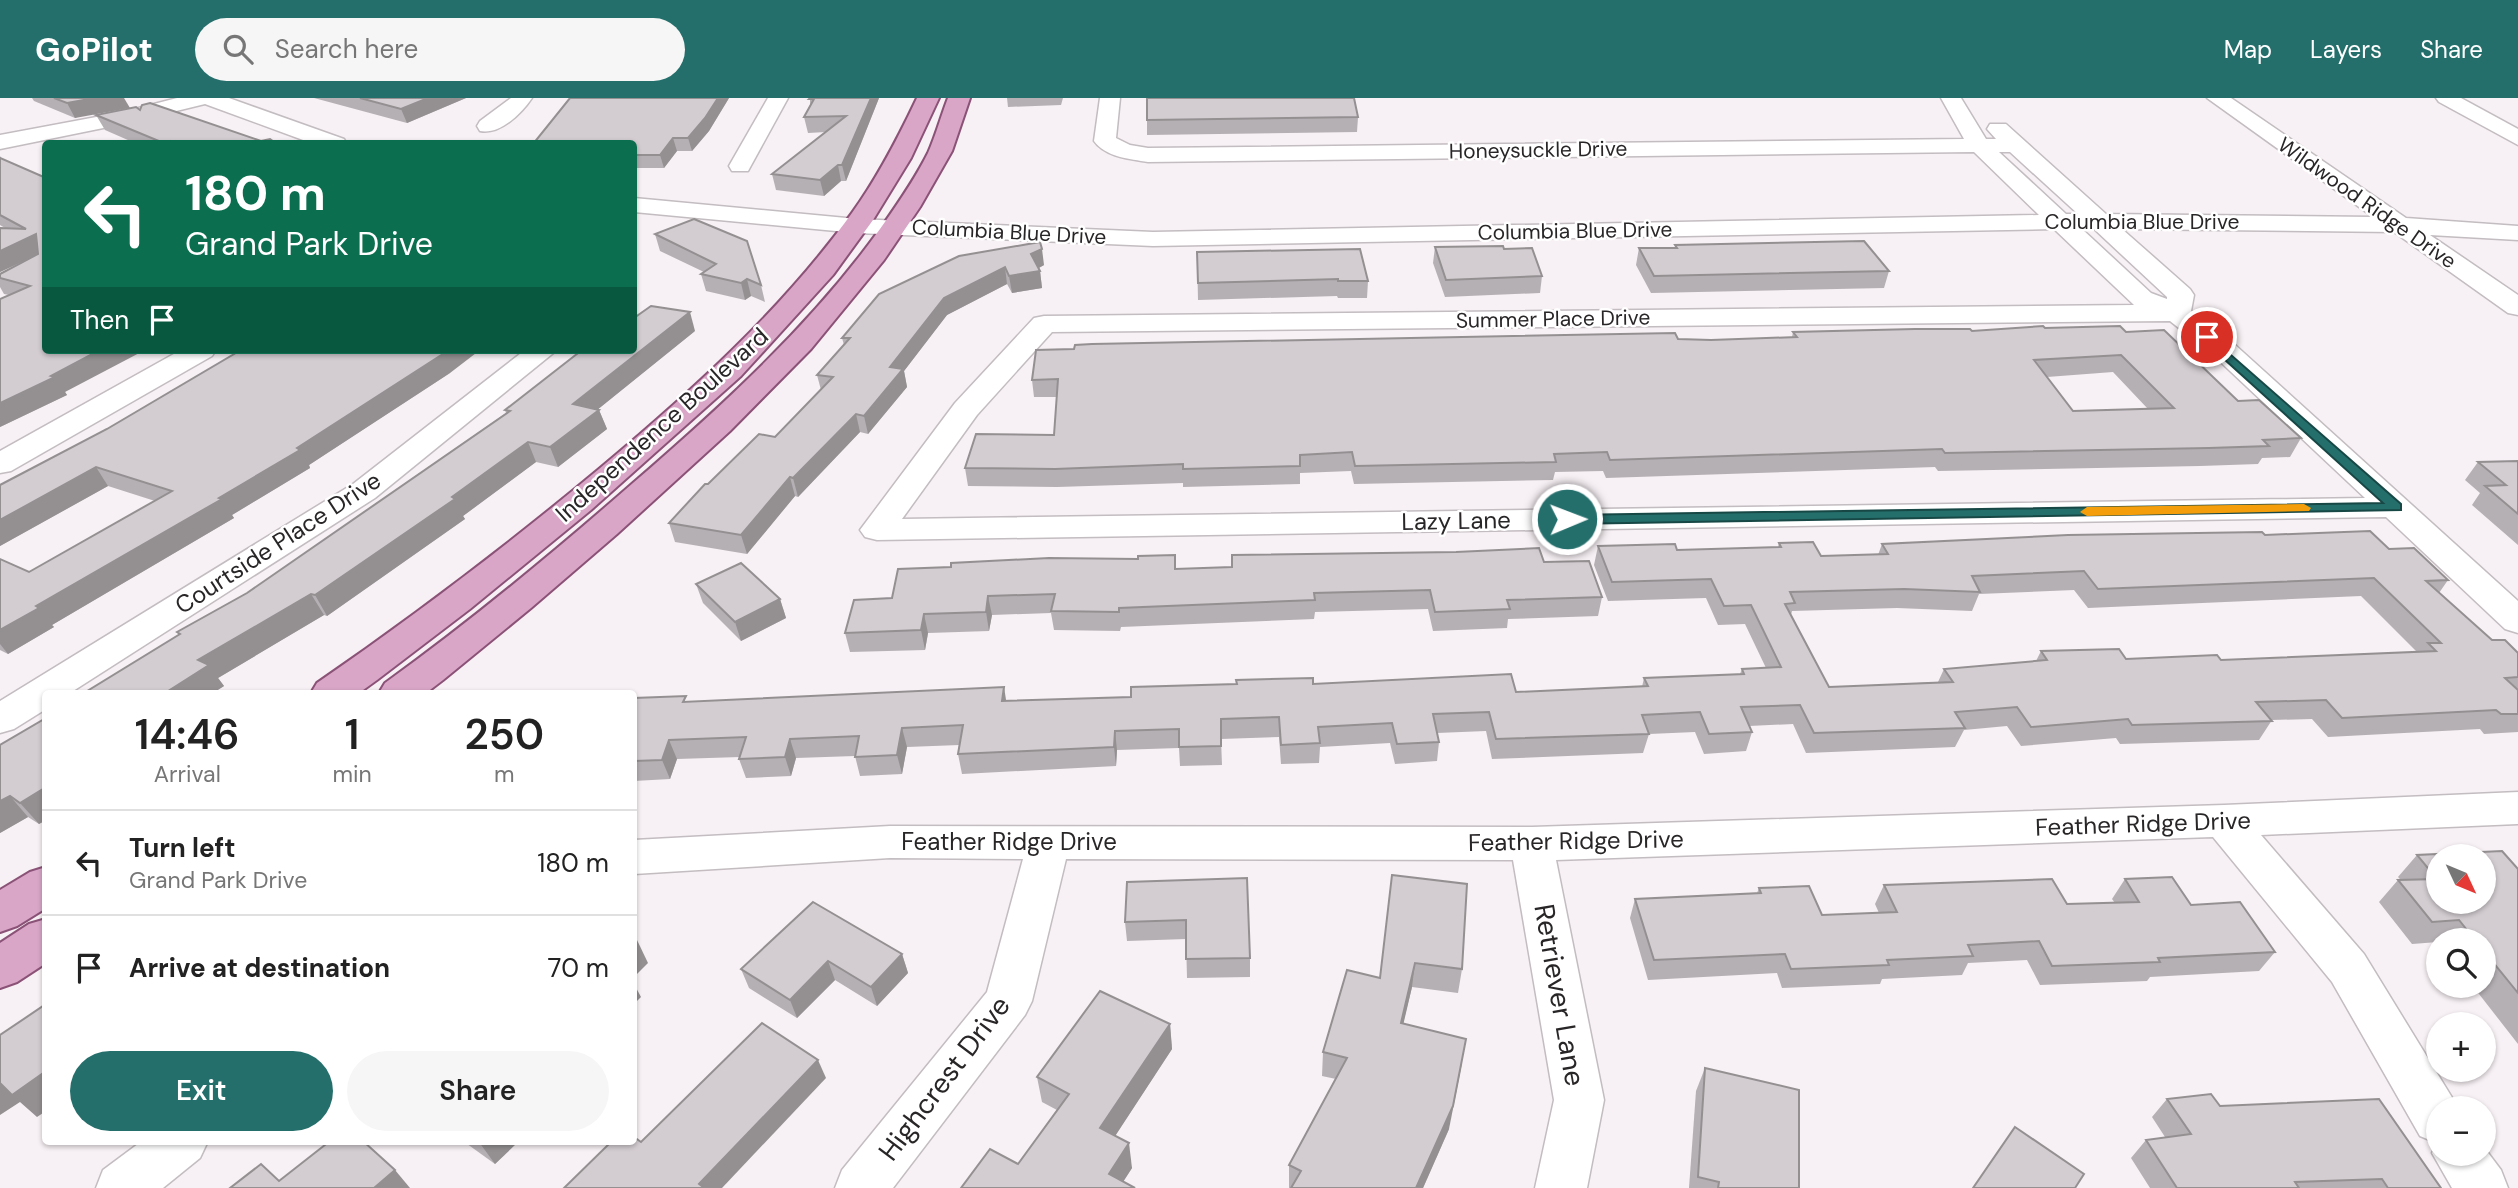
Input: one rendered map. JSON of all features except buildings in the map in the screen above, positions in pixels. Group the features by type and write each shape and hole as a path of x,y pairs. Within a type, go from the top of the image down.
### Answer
{"main road":[{"name":"Independence Boulevard","path":"335,690 529,544 629,461 718,381 767,331 857,226 911,141 928,98"},
{"name":"Independence Boulevard","path":"403,690 574,554 754,390 811,330 896,226 939,155 959,98"},
{"path":"629,461 670,468"},
{"path":"0,913 42,887"},
{"path":"0,968 42,941"}],"street":[{"path":"0,142 42,139 202,98"},
{"path":"209,98 325,140"},
{"path":"488,125 513,108 522,98"},
{"path":"740,166 778,98"},
{"name":"Honeysuckle Drive","path":"1110,98 1105,141 1124,151 1148,155 2016,145"},
{"path":"1951,98 1979,145 2142,299 2177,313 2222,349 2518,621"},
{"path":"1963,98 2180,295 2177,313"},
{"name":"Wildwood Ridge Drive","path":"2217,98 2518,307"},
{"path":"2446,98 2518,138"},
{"name":"Columbia Blue Drive","path":"637,205 857,226 1153,239 2098,220 2398,225 2518,233"},
{"name":"Summer Place Drive","path":"966,408 1044,324 2177,313"},
{"path":"0,464 195,354"},
{"name":"Courtside Place Drive","path":"46,690 365,491 538,354"},
{"name":"Lazy Lane","path":"966,408 877,530 2396,507"},
{"name":"Courtside Place Drive","path":"0,719 42,693"},
{"name":"Feather Ridge Drive","path":"637,857 890,842 1532,844 2224,821 2518,808"},
{"path":"2224,821 2348,968 2426,1100"},
{"name":"Highcrest Drive","path":"861,1188 1008,1001 1049,841"},
{"name":"Retriever Lane","path":"1532,844 1579,1100 1561,1188"},
{"path":"122,1188 177,1145"},
{"path":"2467,1166 2482,1188"}],"slow traffic":[{"path":"2087,512 2304,508"}],"route":[{"path":"1567,519 2396,507 2207,337"}]}
